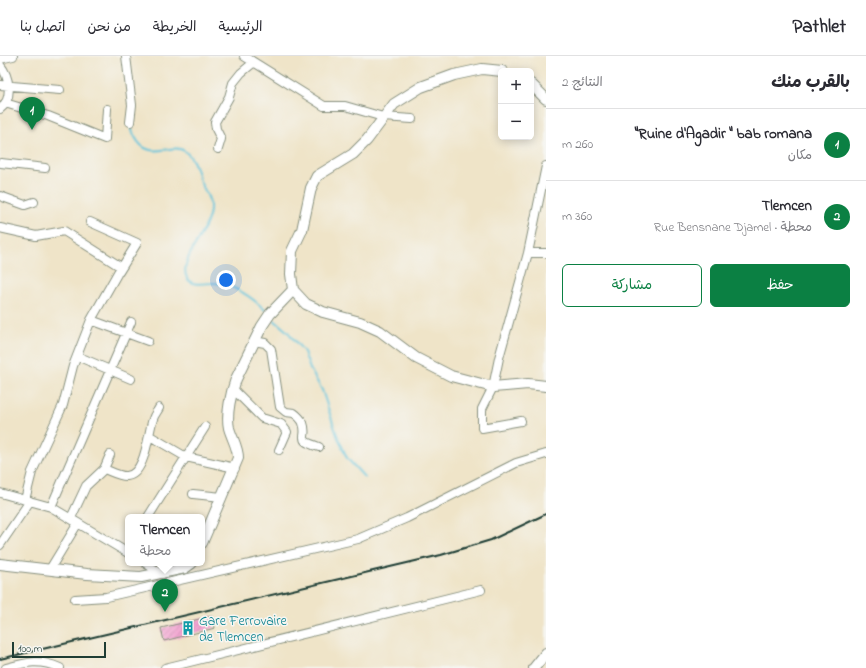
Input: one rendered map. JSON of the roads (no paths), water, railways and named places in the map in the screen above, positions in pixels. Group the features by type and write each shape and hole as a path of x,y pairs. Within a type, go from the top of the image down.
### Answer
{"main road":[{"path":"498,71 482,70 461,74 421,87 394,104 367,140 353,154 317,176 312,188 302,230 292,251 291,274 293,290 306,304 323,312 360,322 380,331 416,358 450,376 493,387 528,384 546,386"},
{"path":"534,87 546,99"},
{"path":"205,536 235,468 238,454 229,428 233,389 254,341 270,314 293,290"},
{"path":"0,564 87,574 141,577 162,574 188,566"},
{"path":"534,668 546,653"}],"street":[{"path":"0,59 13,56"},
{"path":"126,56 132,105 130,122"},
{"path":"244,56 324,106 345,106 383,117 412,119"},
{"path":"218,149 221,139 215,127 215,122 229,97 233,83 253,63"},
{"path":"0,65 8,79 4,85 2,106 48,116 105,139 107,109"},
{"path":"4,85 60,90"},
{"path":"0,162 44,168"},
{"path":"521,421 482,428 482,409 493,387 498,358 528,253 546,166"},
{"path":"0,196 25,205 34,202"},
{"path":"0,545 28,500 32,472 63,405 77,356 91,320 137,243 90,222"},
{"path":"0,228 36,236 64,232 121,267 118,273"},
{"path":"528,253 546,253"},
{"path":"91,320 148,341"},
{"path":"51,508 131,322"},
{"path":"254,341 265,343 272,348 280,407 286,412 294,412 303,423 303,439 307,443 319,447"},
{"path":"77,356 130,379"},
{"path":"233,389 262,418 280,424 287,432 279,450"},
{"path":"104,469 127,476 134,474 140,466 150,436 153,419 159,408"},
{"path":"150,514 205,426"},
{"path":"150,436 186,457 235,468"},
{"path":"75,599 106,597 358,539 407,518 516,463 546,454"},
{"path":"50,569 75,521 86,486 104,469 110,455"},
{"path":"0,493 51,508 125,550"},
{"path":"193,494 222,496"},
{"path":"150,566 162,574"},
{"path":"167,668 481,590"},
{"path":"6,668 31,661 49,663 60,668"}],"waterway":[{"path":"132,123 132,130 135,137 141,145 147,149 160,150 174,148 186,152 193,162 209,199 209,215 206,224 190,253 185,271 187,278 196,284 215,283 229,286 249,296 265,310"},
{"path":"273,319 288,332 304,352 310,369 322,390 337,435 347,458 365,478"}],"railway":[{"path":"0,659 441,555 491,540 546,514"}],"place":[{"name":"Ruine d'Agadir \" bab romana\"","path":"32,130"},
{"name":"Tlemcen","path":"165,612"},
{"name":"Gare Ferrovaire de Tlemcen","path":"188,628"}]}
